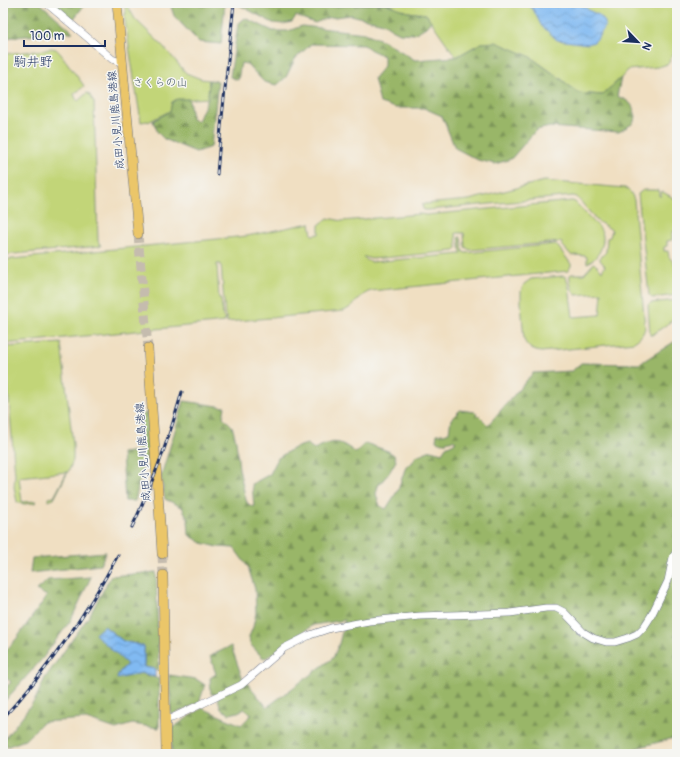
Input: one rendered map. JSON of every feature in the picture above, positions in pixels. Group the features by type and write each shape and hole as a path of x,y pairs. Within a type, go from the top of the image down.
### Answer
{"main road":[{"name":"成田小見川鹿島港線","path":"117,3 138,234"},
{"name":"成田小見川鹿島港線","path":"148,348 152,425 159,496 162,554"},
{"path":"163,575 166,754"}],"street":[{"path":"46,3 112,59 123,63"},
{"path":"165,719 172,718 241,685 284,648 310,635 331,628 369,621 420,616 510,613 556,608 564,612 584,632 593,638 606,642 615,642 628,638 637,634 644,627 651,616 668,581 673,557 677,551"}],"green space":[{"path":"3,3 40,3 73,32 3,38"},
{"path":"50,3 86,3 72,21"},
{"name":"さくらの山","path":"124,3 126,3 135,19 163,46 186,73 201,79 209,80 208,98 177,100 172,103 170,111 148,122 141,122 124,15 126,14"},
{"path":"170,3 225,3 221,44 199,42 174,16"},
{"path":"239,3 312,3 323,7 385,3 408,12 426,14 431,21 426,27 414,34 400,33 383,23 351,15 327,18 315,23 296,16 292,22 283,24 273,23 239,5"},
{"path":"312,3 378,3 323,7"},
{"path":"385,3 677,3 677,47 668,64 658,67 628,70 602,95 578,93 529,56 481,43 456,57 426,14 408,12"},
{"path":"245,18 273,31 288,31 302,26 365,33 384,41 415,60 456,57 481,43 496,42 529,56 578,93 602,95 621,78 617,96 630,103 636,117 632,124 619,132 550,127 536,130 511,159 495,164 478,160 455,148 442,116 424,108 396,108 380,103 374,78 384,66 384,56 364,45 311,44 295,59 286,77 277,85 264,82 247,64 241,63 238,80 230,77 238,24"},
{"path":"51,48 56,49 60,53 84,86 74,94 76,99 78,101 87,93 94,102 98,241 101,246 3,255 3,54 46,50"},
{"path":"209,80 218,81 211,147 196,152 164,139 158,133 153,121 170,111 172,102 177,99 189,99 192,119 198,121 208,98"},
{"path":"544,181 625,188 632,194 634,200 645,328 641,336 634,342 541,352 531,349 524,340 521,291 524,284 531,279 566,277 569,287 573,317 600,315 602,293 576,295 571,285 570,275 584,274 594,263 602,271 605,266 600,258 606,252 607,238 610,237 612,230 597,221 577,197 573,196 428,210 423,209 422,205 469,200"},
{"path":"643,190 659,190 659,196 661,196 661,192 663,192 675,199 677,204 677,232 672,232 672,240 667,241 667,246 664,247 664,251 668,251 669,257 677,266 677,295 652,298 649,295 638,194"},
{"path":"572,201 575,202 598,226 603,236 602,246 598,255 587,263 586,256 572,256 560,242 470,250 465,247 464,233 456,233 457,248 454,251 371,259 363,257 372,262 461,254 459,237 461,237 463,252 466,253 556,244 571,264 568,271 371,291 344,311 227,322 227,318 225,316 221,264 217,264 219,298 221,299 225,322 3,344 3,260 247,236 310,223 312,235 319,234 319,225 328,218 342,221 420,214 426,215"},
{"path":"677,300 677,317 650,335 648,305 651,303"},
{"path":"677,340 677,736 614,754 172,754 171,729 202,708 241,725 252,714 244,709 230,714 221,709 217,695 211,694 210,678 216,674 210,656 231,646 242,677 267,707 333,658 339,644 345,620 313,625 266,658 262,657 250,644 249,637 256,613 255,589 248,567 234,548 218,547 202,543 189,535 188,519 182,507 165,499 161,476 184,401 225,407 223,417 232,426 236,441 239,469 248,504 254,507 252,484 270,474 278,458 292,449 307,444 314,449 336,442 345,445 356,453 365,443 388,451 394,455 396,461 389,473 378,486 376,494 380,506 386,509 398,490 406,466 412,463 416,456 431,450 442,453 446,447 456,442 453,440 443,443 436,441 437,434 449,432 451,419 460,410 475,412 488,425 533,373 572,371 581,363 639,364"},
{"path":"61,343 73,444 73,460 54,499 48,501 48,498 54,497 67,472 19,477 22,502 36,501 35,503 24,504 17,502 14,487 15,475 5,351 3,351 3,347"},
{"path":"148,411 151,460 144,460 135,501 125,501 122,453 139,451 137,427 140,426 140,417"},
{"path":"106,552 100,565 30,573 32,558"},
{"path":"156,572 159,670 144,667 144,646 123,641 104,626 127,664 119,673 117,678 141,673 159,679 159,728 132,724 116,729 86,719 43,722 25,740 3,748 3,741 35,700 45,678 89,616 111,576"},
{"path":"91,577 71,620 42,659 3,703 3,691 11,682 3,675 3,654 17,638 47,596 36,590 48,580"},
{"path":"169,675 196,679 205,685 199,703 171,715"}],"water":[{"path":"526,3 575,3 599,15 605,22 605,26 597,39 588,44 557,40 541,25 533,9"},
{"path":"104,626 123,641 144,646 144,667 155,669 155,677 141,673 117,679 119,673 127,664 95,634"}],"tunnel":[{"path":"138,234 148,348"},
{"path":"162,554 163,575"}],"railway":[{"path":"217,174 234,3"},
{"path":"132,527 160,461 182,392"},
{"path":"3,718 36,680 66,640 93,599 118,555"}],"district":[{"name":"駒井野","path":"33,62"}]}
